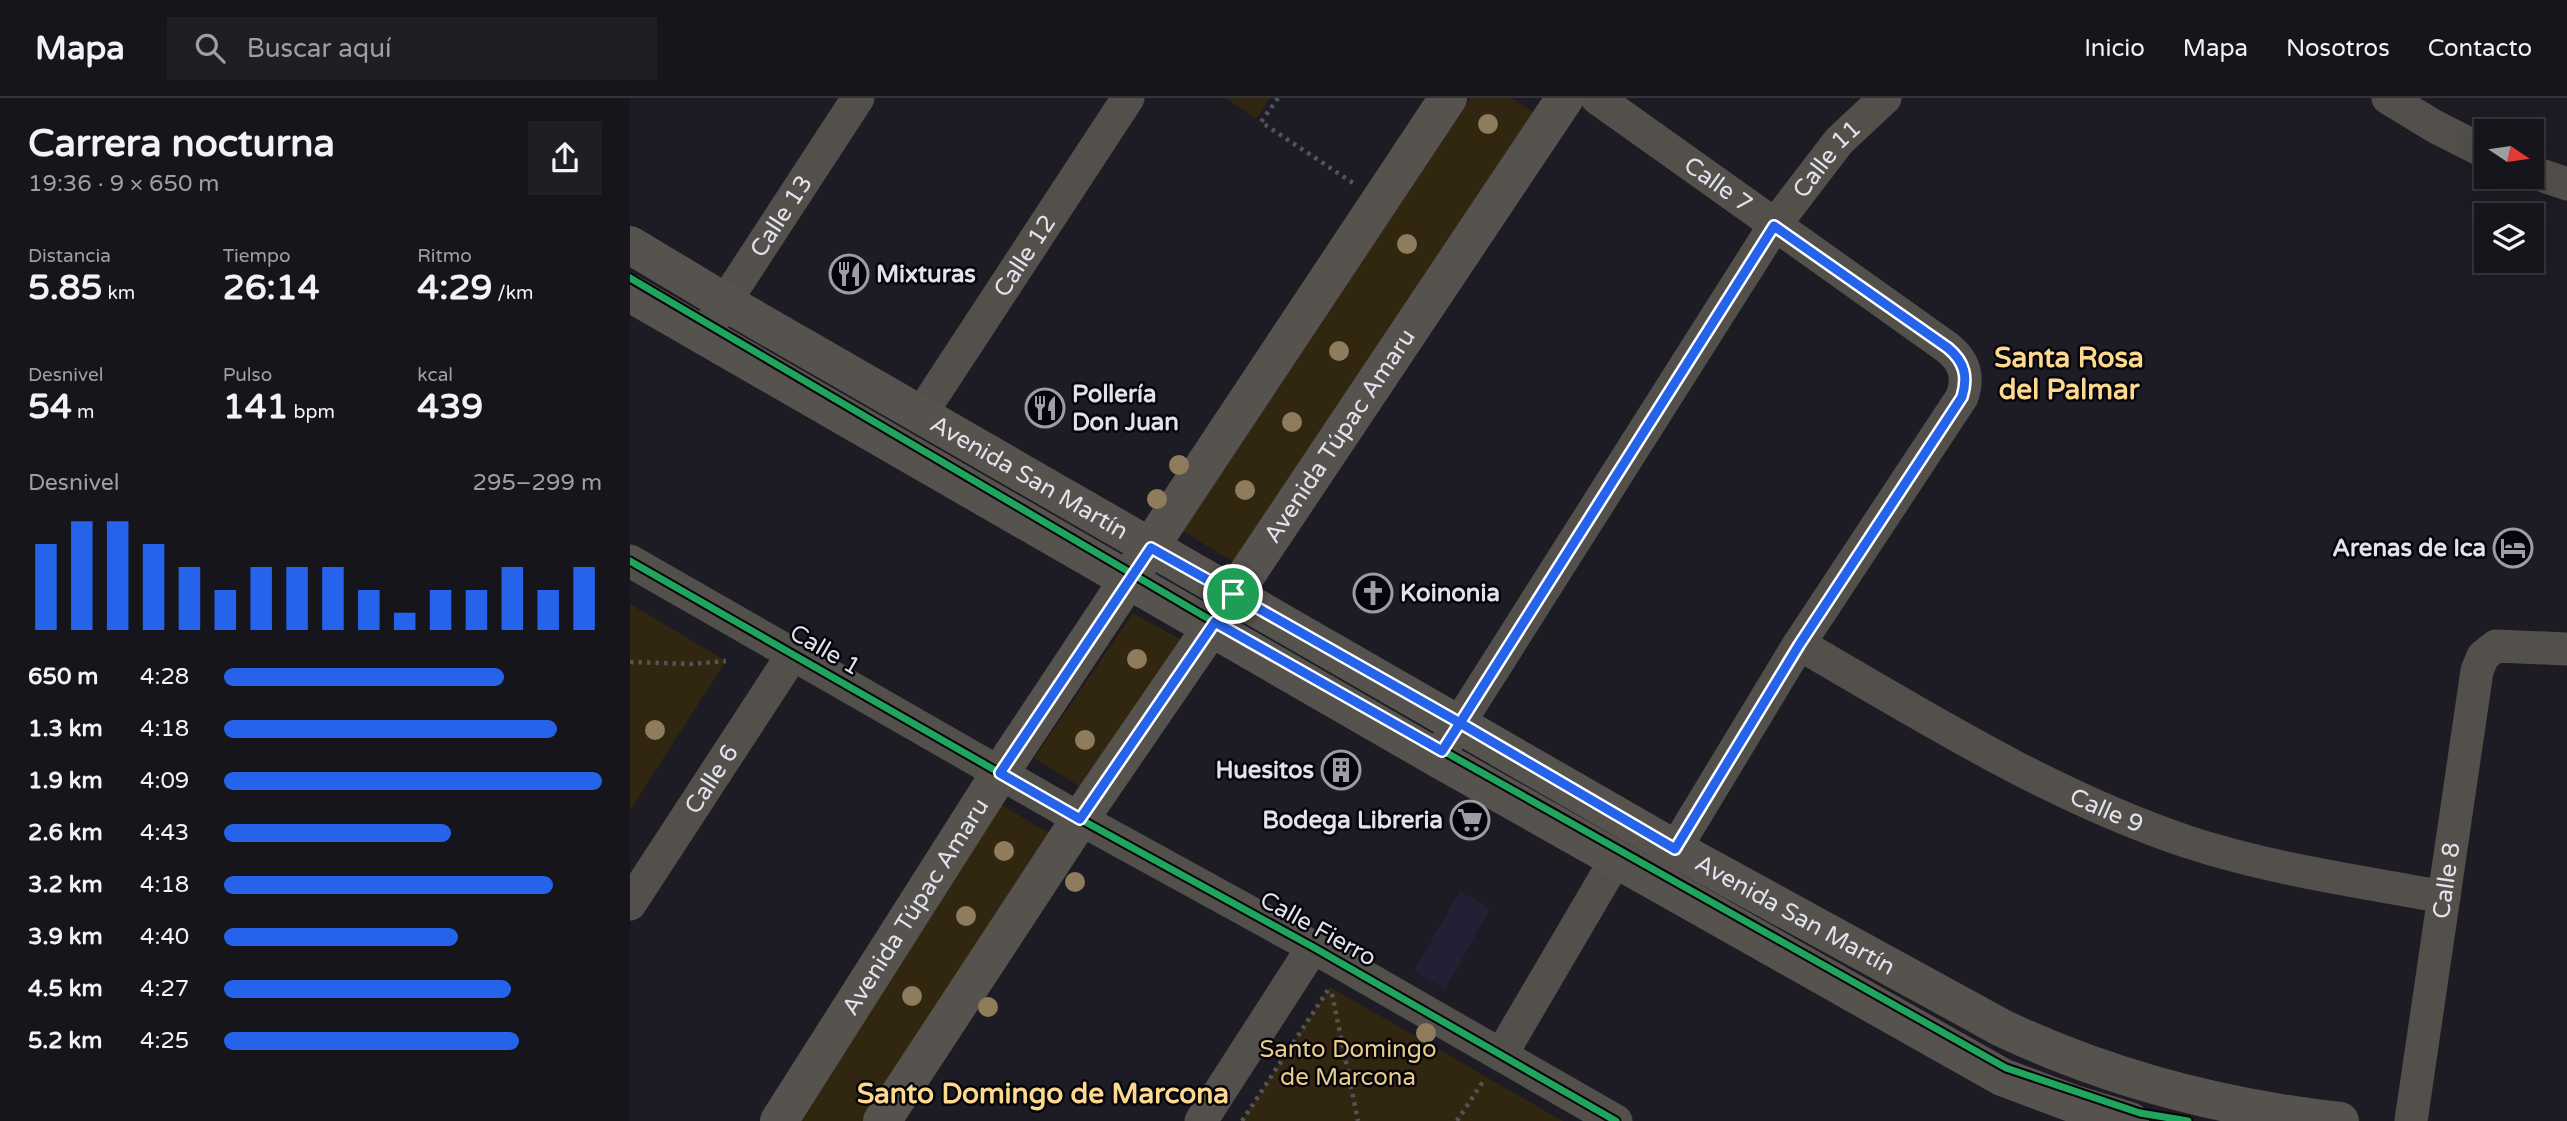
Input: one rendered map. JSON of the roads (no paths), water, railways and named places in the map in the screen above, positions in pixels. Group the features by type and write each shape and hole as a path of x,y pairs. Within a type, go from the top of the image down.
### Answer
{"main road":[{"name":"Avenida Túpac Amaru","path":"779,1121 1000,773 1448,98"},
{"name":"Avenida Túpac Amaru","path":"882,1121 1080,819 1565,98"},
{"name":"Avenida San Martín","path":"630,244 725,302 1675,849 2002,1028 2053,1052 2130,1079 2190,1096 2275,1114 2340,1121"},
{"name":"Avenida San Martín","path":"630,293 1437,758 2002,1077 2130,1121"}],"street":[{"name":"Calle 13","path":"703,335 857,98"},
{"name":"Calle 12","path":"921,414 1128,98"},
{"name":"Calle 7","path":"1597,98 1948,348 1957,355 1966,375 1962,397 1799,645"},
{"name":"Calle 11","path":"1437,758 1774,226 1839,141 1885,98"},
{"path":"2388,98 2434,127 2474,147"},
{"path":"2544,176 2567,184"},
{"name":"Calle 1","path":"630,561 1000,773"},
{"path":"1675,849 1799,645"},
{"name":"Calle 9","path":"1799,645 2015,768 2089,805 2187,842 2259,861 2444,897"},
{"name":"Calle 8","path":"2411,1121 2477,671 2483,656 2497,646 2567,649"},
{"name":"Calle 6","path":"630,904 793,654"},
{"name":"Calle Fierro","path":"1000,773 1313,947 1494,1066 1616,1121"},
{"path":"1494,1066 1616,859"},
{"path":"1201,1121 1313,947"}],"place":[{"name":"Mixturas","path":"849,274"},
{"name":"Pollería Don Juan","path":"1045,408"},
{"name":"Arenas de Ica","path":"2513,548"},
{"name":"Koinonia","path":"1373,593"},
{"name":"Huesitos","path":"1341,770"},
{"name":"Bodega Libreria","path":"1470,820"}],"district":[{"name":"Santa Rosa del Palmar","path":"2069,374"},
{"name":"Santo Domingo de Marcona","path":"1043,1094"}]}
